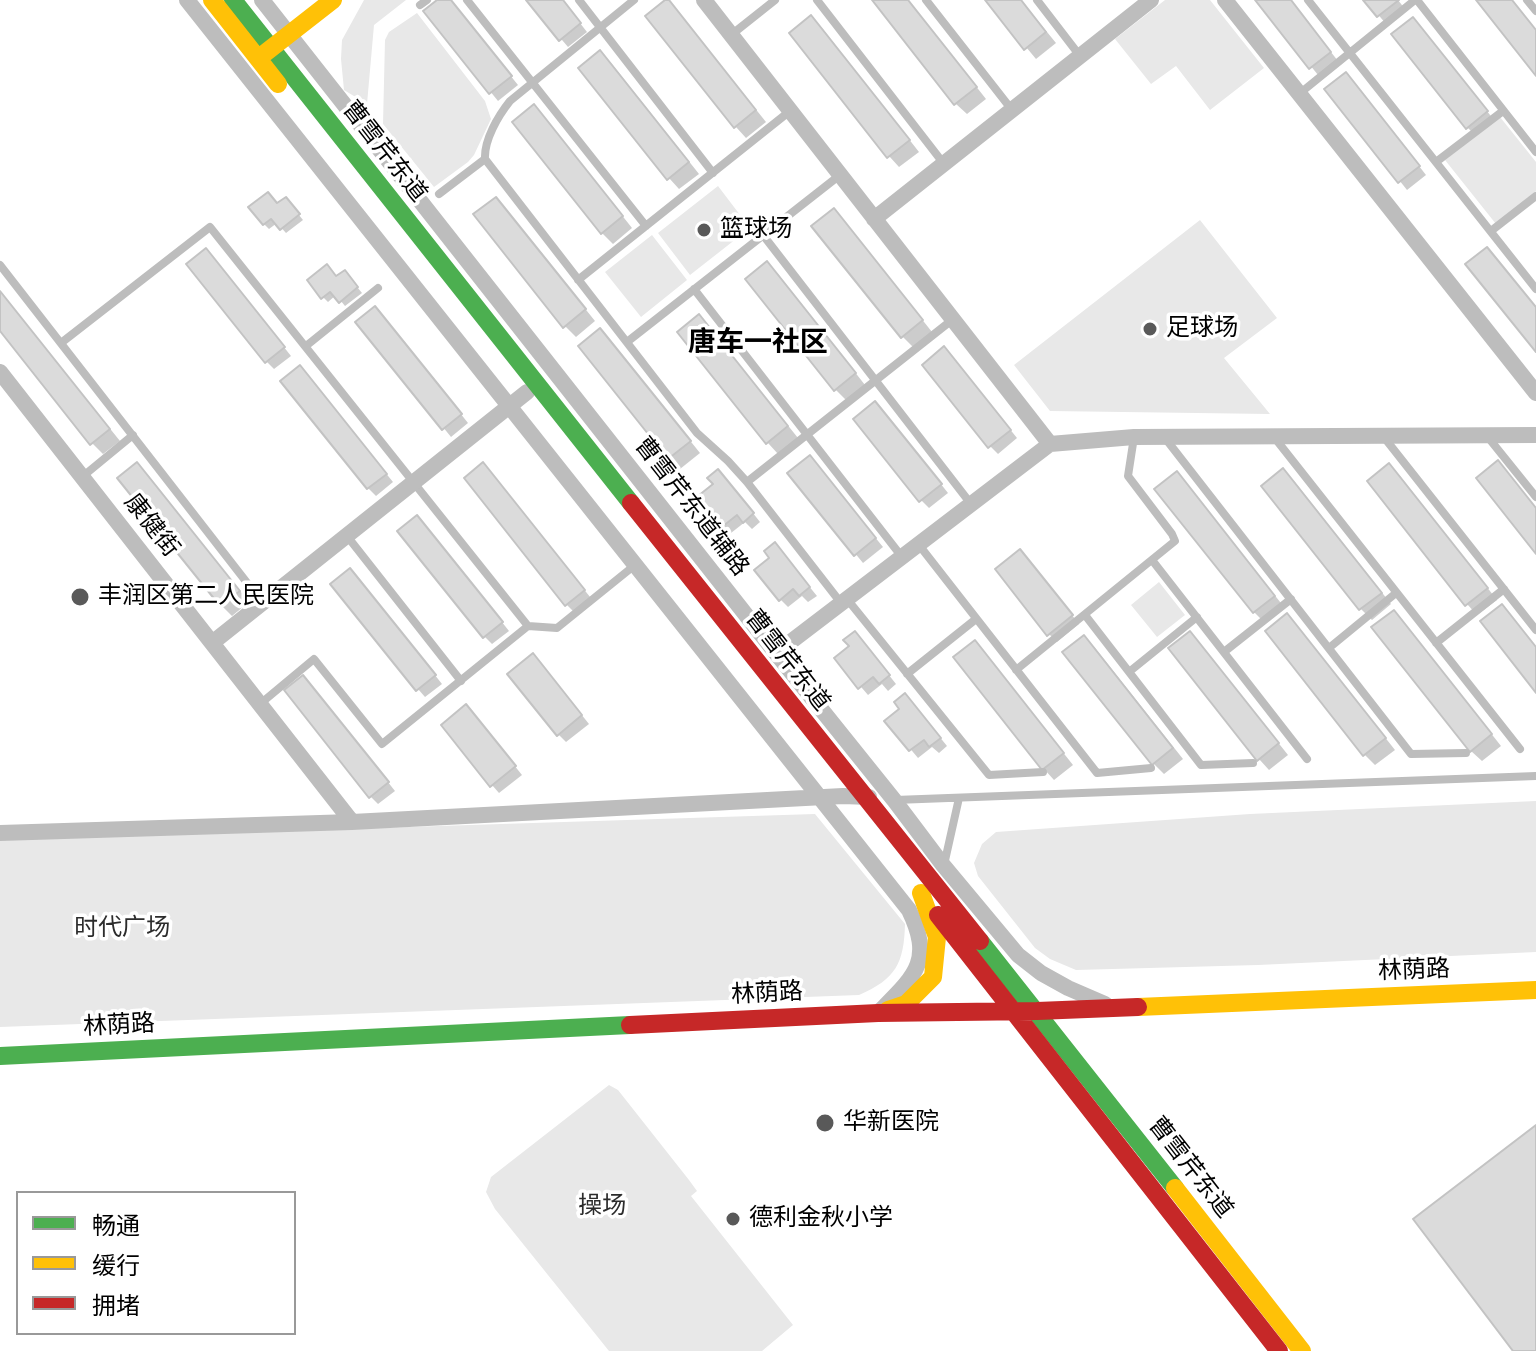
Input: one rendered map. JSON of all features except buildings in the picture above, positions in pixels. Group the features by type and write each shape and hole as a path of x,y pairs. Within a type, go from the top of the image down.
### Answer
{"main road":[{"name":"曹雪芹东道","path":"212,0 265,53 1037,1011 1302,1351"},
{"name":"曹雪芹东道","path":"233,0 265,53 527,392 1279,1351"},
{"path":"265,53 333,0"},
{"path":"878,1013 906,1004 933,977 937,937 921,893"},
{"name":"林荫路","path":"0,1056 878,1013 1015,1012 1536,990"}],"street":[{"path":"187,0 909,910 922,946 918,967 905,986 878,1013"},
{"name":"曹雪芹东道辅路","path":"262,0 943,865 1018,955 1068,988 1114,1008"},
{"path":"704,0 1050,444"},
{"path":"1225,0 1534,386"},
{"path":"874,219 1148,1"},
{"path":"243,71 265,53"},
{"name":"康健街","path":"0,372 352,822"},
{"path":"212,643 527,392"},
{"path":"776,653 1050,444 1134,437 1536,435"},
{"path":"0,833 352,822 843,796 894,800"}],"lane":[{"path":"467,0 646,226"},
{"path":"579,0 713,173"},
{"path":"634,0 510,101 484,149 485,159 697,433 747,482 989,775 1043,772"},
{"path":"731,35 775,0"},
{"path":"817,0 944,164"},
{"path":"926,0 1012,110"},
{"path":"1037,0 1080,56"},
{"path":"1308,0 1536,289"},
{"path":"1299,94 1416,0 1503,111 1533,141 1536,152"},
{"path":"1527,0 1536,11"},
{"path":"578,280 790,111"},
{"path":"1436,162 1503,111"},
{"path":"439,194 485,159"},
{"path":"627,342 840,175"},
{"path":"1491,231 1536,196"},
{"path":"61,343 210,227 528,626"},
{"path":"763,235 971,504"},
{"path":"0,265 263,603"},
{"path":"306,346 378,288"},
{"path":"694,289 902,557"},
{"path":"747,482 952,320"},
{"path":"82,477 133,435"},
{"path":"1487,435 1536,497"},
{"path":"1382,436 1536,630"},
{"path":"1016,670 1175,541 1128,476 1134,437"},
{"path":"1165,437 1411,754 1466,753"},
{"path":"1274,437 1520,749"},
{"path":"346,536 461,681"},
{"path":"918,544 1097,773 1151,768"},
{"path":"1152,560 1307,759"},
{"path":"260,705 314,659 382,744 528,626 557,628 635,565"},
{"path":"1436,643 1504,589"},
{"path":"1329,648 1396,593"},
{"path":"1224,652 1291,599"},
{"path":"1085,615 1201,765 1253,763"},
{"path":"1129,672 1197,617"},
{"path":"907,674 976,619"},
{"path":"894,800 1536,776"},
{"path":"943,865 959,798"}],"green space":[{"path":"364,0 406,0 374,25 367,104 344,90 341,59 342,40"},
{"path":"1165,0 1210,0 1264,68 1210,110 1176,66 1151,84 1115,39"},
{"path":"417,13 485,101 491,119 474,155 434,187 383,124 385,40 389,32"},
{"path":"1500,117 1536,162 1536,191 1496,224 1445,160"},
{"name":"篮球场","path":"718,186 750,228 690,275 658,233"},
{"path":"1200,220 1277,318 1224,358 1270,414 1050,411 1014,365"},
{"path":"652,235 687,280 641,317 605,272"},
{"path":"1159,582 1185,615 1157,637 1131,605"},
{"path":"1536,801 1536,952 1076,970 1050,959 1035,948 978,876 974,863 982,844 996,832 1250,814"},
{"name":"时代广场","path":"815,814 905,924 903,949 896,968 882,983 859,995 0,1027 0,840"},
{"name":"操场","path":"609,1085 618,1090 689,1180 697,1191 691,1196 793,1325 762,1351 609,1351 495,1209 486,1192 491,1177"}],"traffic: fast":[{"path":"233,0 631,503"},
{"path":"980,941 1175,1188"},
{"path":"0,1056 630,1025"}],"traffic: slow":[{"path":"212,0 278,84"},
{"path":"260,57 333,0"},
{"path":"888,1010 906,1004 933,977 937,937 921,893"},
{"path":"1138,1007 1536,990"},
{"path":"1175,1188 1302,1351"}],"traffic: jam":[{"path":"631,503 980,941"},
{"path":"938,915 1279,1351"},
{"path":"630,1025 878,1013 1138,1007"}],"place":[{"name":"篮球场","path":"704,230"},
{"name":"足球场","path":"1150,329"},
{"name":"丰润区第二人民医院","path":"80,597"},
{"name":"华新医院","path":"825,1123"},
{"name":"德利金秋小学","path":"733,1219"}],"district":[{"name":"唐车一社区","path":"758,344"}]}
